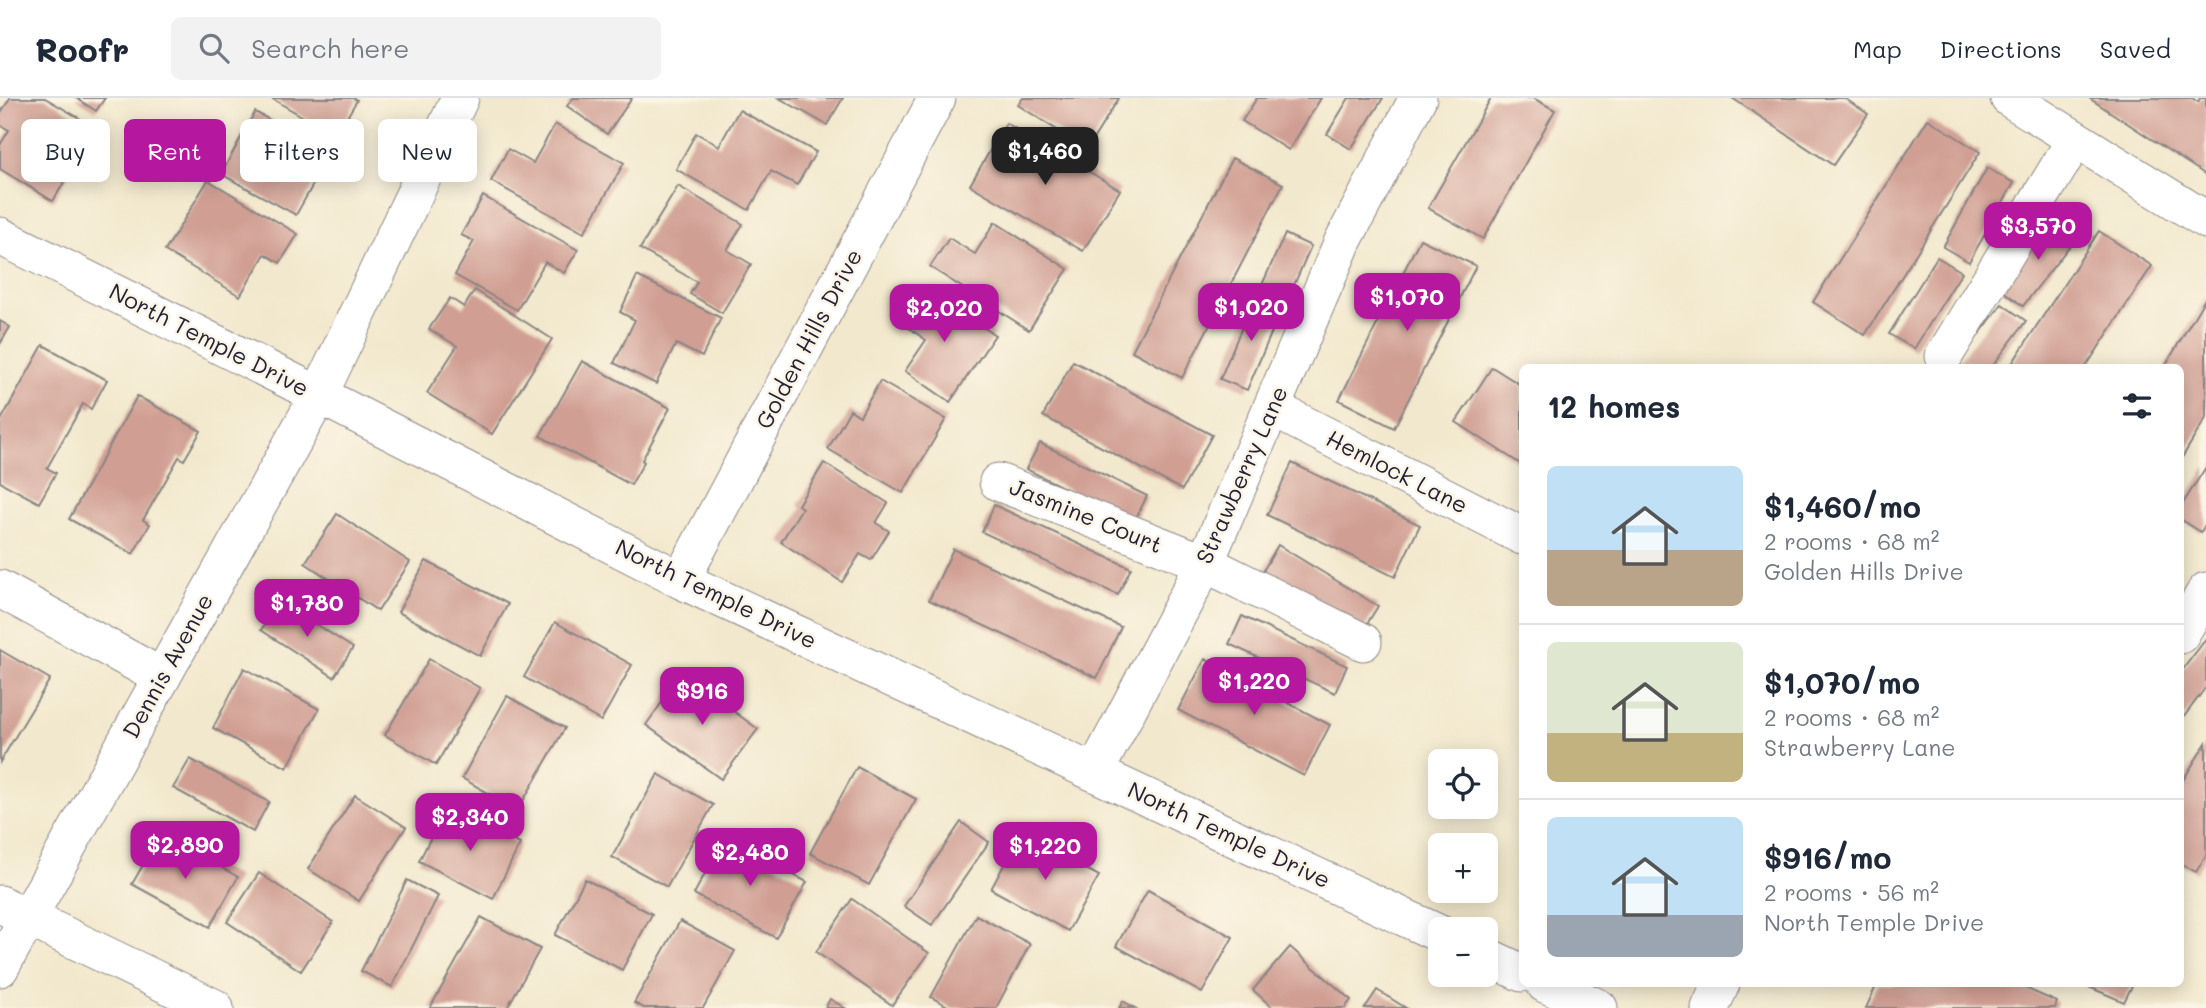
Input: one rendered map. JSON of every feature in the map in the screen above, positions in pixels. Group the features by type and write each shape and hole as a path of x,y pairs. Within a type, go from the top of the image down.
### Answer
{"street":[{"name":"Dennis Avenue","path":"0,968 14,912 162,677 319,395 460,98"},
{"name":"Golden Hills Drive","path":"681,580 937,98"},
{"name":"Strawberry Lane","path":"1095,772 1205,563 1343,241 1418,98"},
{"path":"2009,98 2206,220"},
{"path":"1944,356 2075,141"},
{"name":"North Temple Drive","path":"0,236 681,580 1428,928"},
{"name":"Hemlock Lane","path":"1272,408 1519,534"},
{"name":"Jasmine Court","path":"998,482 1205,563 1363,642"},
{"path":"0,589 162,677"},
{"path":"2184,628 2206,591"},
{"path":"14,912 215,1008"},
{"path":"1498,962 1519,972"},
{"path":"1710,1008 1720,987"},
{"path":"1556,995 1599,1008"}],"building":[{"path":"10,98 45,98 81,119 21,119 21,182 0,169 0,145 9,130 0,125 0,114"},
{"path":"76,98 105,98 96,111"},
{"path":"271,98 357,100 346,119 307,119"},
{"path":"573,98 632,98 607,134 567,106"},
{"path":"779,98 843,98 827,125"},
{"path":"1023,98 1119,98 1087,149 1018,105"},
{"path":"1257,98 1321,98 1289,150 1242,121"},
{"path":"1349,98 1383,98 1351,149 1327,134"},
{"path":"1491,98 1533,98 1555,110 1483,239 1428,208"},
{"path":"1732,98 1844,98 1868,114 1833,165"},
{"path":"2089,98 2192,98 2198,102 2200,98 2206,98 2206,175"},
{"path":"739,110 816,152 797,185 771,171 749,210 676,169 696,133 719,146"},
{"path":"255,112 268,119 251,119"},
{"path":"1928,119 1980,152 1865,335 1813,302"},
{"path":"1006,123 1120,190 1083,251 970,185"},
{"path":"555,124 624,163 584,233 491,181 508,149 533,163"},
{"path":"240,139 240,182 314,183 296,215 226,177 226,165"},
{"path":"1232,158 1283,184 1182,378 1132,351"},
{"path":"1987,168 2014,183 1969,262 1943,247"},
{"path":"22,182 64,182 53,201"},
{"path":"207,182 211,182 298,234 280,263 265,254 240,296 165,251"},
{"path":"678,186 743,224 727,250 751,264 722,313 690,294 697,282 640,249"},
{"path":"483,196 578,250 564,273 545,262 517,310 455,275 474,241 461,235"},
{"path":"2054,217 2078,235 2023,306 1999,288"},
{"path":"995,222 1068,269 1029,330 930,267 949,238 975,254"},
{"path":"2099,231 2152,266 2088,364 2012,364"},
{"path":"1285,234 1311,246 1288,299 1261,287"},
{"path":"1420,239 1476,266 1394,428 1339,400"},
{"path":"1937,257 1962,272 1914,349 1889,334"},
{"path":"637,276 721,318 702,357 676,344 656,384 614,363 635,320 620,312"},
{"path":"922,287 995,335 950,402 905,371 926,340 899,321"},
{"path":"475,290 552,339 492,434 427,393 457,346 429,329 450,298 464,307"},
{"path":"1255,296 1282,308 1247,390 1220,379"},
{"path":"2206,297 2206,418 2184,454 2184,364 2166,364"},
{"path":"2002,304 2026,321 1994,364 1957,364"},
{"path":"0,321 10,327 0,344"},
{"path":"43,345 107,380 91,409 83,404 47,468 56,473 39,503 0,482 0,422"},
{"path":"582,361 670,408 631,485 540,436"},
{"path":"1073,361 1212,435 1182,490 1043,416"},
{"path":"1492,367 1519,384 1519,463 1456,422"},
{"path":"880,381 946,419 903,493 828,449 850,410 860,416"},
{"path":"137,396 201,431 184,460 179,457 143,520 150,524 133,554 69,519"},
{"path":"1040,443 1147,496 1134,522 1026,469"},
{"path":"824,463 888,503 876,523 889,531 871,560 860,554 842,582 781,542 802,508 798,505"},
{"path":"1292,463 1420,525 1395,577 1267,515"},
{"path":"2206,467 2206,523 2201,532 2184,521 2184,502"},
{"path":"994,505 1131,568 1118,595 982,532"},
{"path":"337,514 410,562 378,611 305,563"},
{"path":"1278,545 1378,606 1362,632 1263,571"},
{"path":"953,549 1121,627 1097,678 929,600"},
{"path":"426,561 508,604 480,656 398,612"},
{"path":"280,601 353,648 334,677 261,630"},
{"path":"1242,616 1347,666 1335,693 1229,644"},
{"path":"555,622 632,665 601,721 524,677"},
{"path":"2206,639 2206,687 2184,717 2184,668"},
{"path":"0,650 50,679 0,762"},
{"path":"429,659 480,688 436,765 385,735"},
{"path":"1205,659 1330,725 1304,776 1178,710"},
{"path":"244,668 319,709 287,768 213,728"},
{"path":"682,674 758,729 721,779 646,725"},
{"path":"507,696 565,728 518,810 462,778"},
{"path":"2206,743 2206,856 2196,872 2184,865 2184,779"},
{"path":"190,759 269,802 253,832 173,788"},
{"path":"857,767 916,799 869,885 810,853"},
{"path":"658,774 713,805 667,887 612,857"},
{"path":"355,795 406,827 359,901 308,869"},
{"path":"446,807 520,844 493,899 419,861"},
{"path":"961,822 989,842 932,925 904,906"},
{"path":"1021,833 1099,876 1068,931 991,889"},
{"path":"161,834 238,877 210,927 132,884"},
{"path":"724,838 807,882 776,938 694,894"},
{"path":"259,873 333,922 301,971 227,922"},
{"path":"585,879 652,914 622,970 555,935"},
{"path":"407,880 438,896 392,987 361,971"},
{"path":"1148,890 1233,937 1202,993 1116,946"},
{"path":"852,899 929,953 892,1005 816,952"},
{"path":"976,915 1030,944 996,1008 951,1008 931,997"},
{"path":"481,917 540,949 507,1008 430,1008"},
{"path":"680,921 735,951 703,1008 644,1008 634,1003"},
{"path":"1290,947 1351,1000 1345,1008 1273,1008 1253,990"},
{"path":"1876,987 2023,987 2057,1002 2055,1008 1866,1008"},
{"path":"2089,987 2132,987 2124,1002"},
{"path":"1377,990 1406,1008 1365,1008"},
{"path":"830,999 845,1008 825,1008"},
{"path":"1123,1001 1135,1008 1119,1008"}]}
